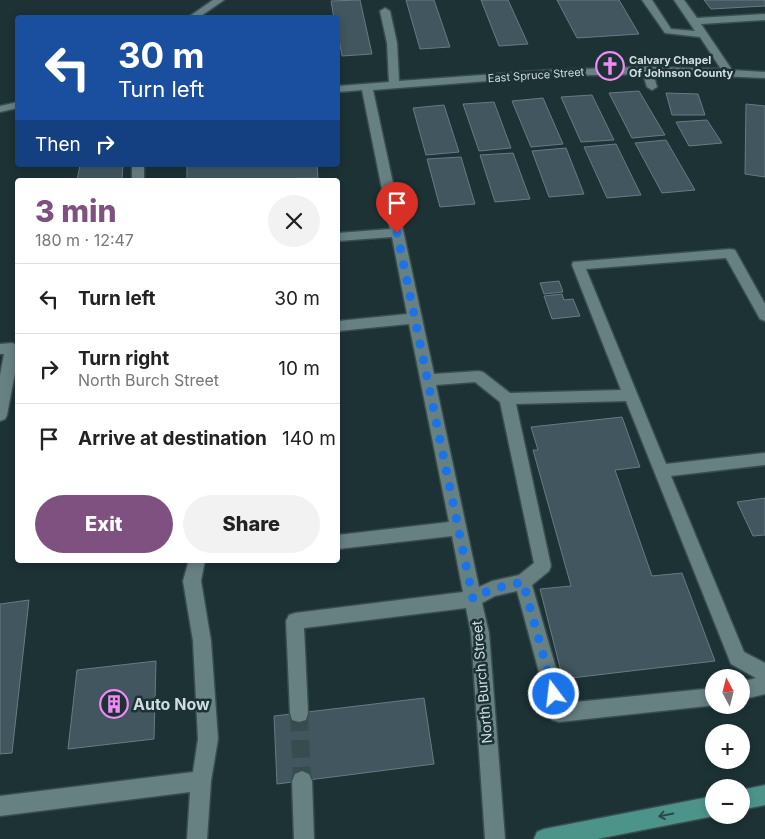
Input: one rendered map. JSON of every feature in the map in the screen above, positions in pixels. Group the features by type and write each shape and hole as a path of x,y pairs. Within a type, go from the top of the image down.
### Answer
{"main road":[{"path":"750,798 765,795"},
{"path":"544,839 705,808"}],"street":[{"path":"196,15 219,0"},
{"path":"648,0 668,31 691,32 703,35"},
{"path":"679,0 728,71"},
{"path":"385,11 392,43 394,85"},
{"path":"694,21 765,17"},
{"path":"646,68 652,87"},
{"name":"East Spruce Street","path":"340,89 646,68 728,71 765,75"},
{"name":"North Burch Street","path":"367,87 480,633 494,839"},
{"path":"0,109 15,106"},
{"path":"340,237 397,233"},
{"path":"765,316 730,252 578,265 737,658 765,673"},
{"path":"340,326 415,318"},
{"path":"0,349 12,348 0,415"},
{"path":"299,713 295,621 473,599 492,589 523,582 543,566 507,399 478,376 427,380"},
{"path":"507,399 631,395"},
{"path":"662,471 765,459"},
{"path":"340,542 458,528"},
{"path":"196,563 192,581 202,641 208,739 201,780 197,839"},
{"path":"523,582 559,713 705,698"},
{"path":"750,688 765,684"},
{"path":"0,806 201,780"},
{"path":"302,781 304,839"}],"building":[{"path":"360,0 372,54 342,56 340,15 333,15 331,1"},
{"path":"406,0 434,0 450,47 420,49"},
{"path":"481,0 508,0 528,44 499,46"},
{"path":"557,0 619,0 639,34 577,38"},
{"path":"704,0 765,0 765,6 711,9"},
{"path":"639,91 665,135 632,138 609,93"},
{"path":"666,93 698,94 705,115 672,115"},
{"path":"592,95 614,140 581,142 561,97"},
{"path":"543,98 563,144 531,147 512,101"},
{"path":"494,102 511,148 479,151 463,104"},
{"path":"746,104 765,106 765,177 745,174"},
{"path":"444,105 459,152 426,155 413,108"},
{"path":"707,120 722,143 689,146 676,122"},
{"path":"666,140 695,190 662,193 635,143"},
{"path":"616,144 641,195 607,198 584,147"},
{"path":"566,148 584,194 549,197 532,151"},
{"path":"513,153 530,199 495,202 480,155"},
{"path":"461,157 475,204 440,207 427,159"},
{"path":"80,167 123,167 122,178 77,178"},
{"path":"187,167 317,167 318,178 187,178"},
{"path":"559,281 563,292 544,294 540,283"},
{"path":"562,294 564,300 573,299 580,316 552,319 544,296"},
{"path":"622,417 640,467 615,470 652,576 682,573 715,661 563,679 540,589 571,586 533,450 538,450 531,427"},
{"path":"765,498 765,535 753,536 737,502"},
{"path":"29,600 12,753 0,754 0,604"},
{"name":"Auto Now","path":"156,661 154,739 68,749 77,670"},
{"path":"424,698 434,764 277,784 274,716"}],"tunnel":[{"path":"299,713 302,781"}],"place":[{"name":"Calvary Chapel Of Johnson County","path":"610,66"},
{"name":"Auto Now","path":"114,704"}],"route":[{"path":"397,233 473,599 492,589 523,582 554,694"}]}
